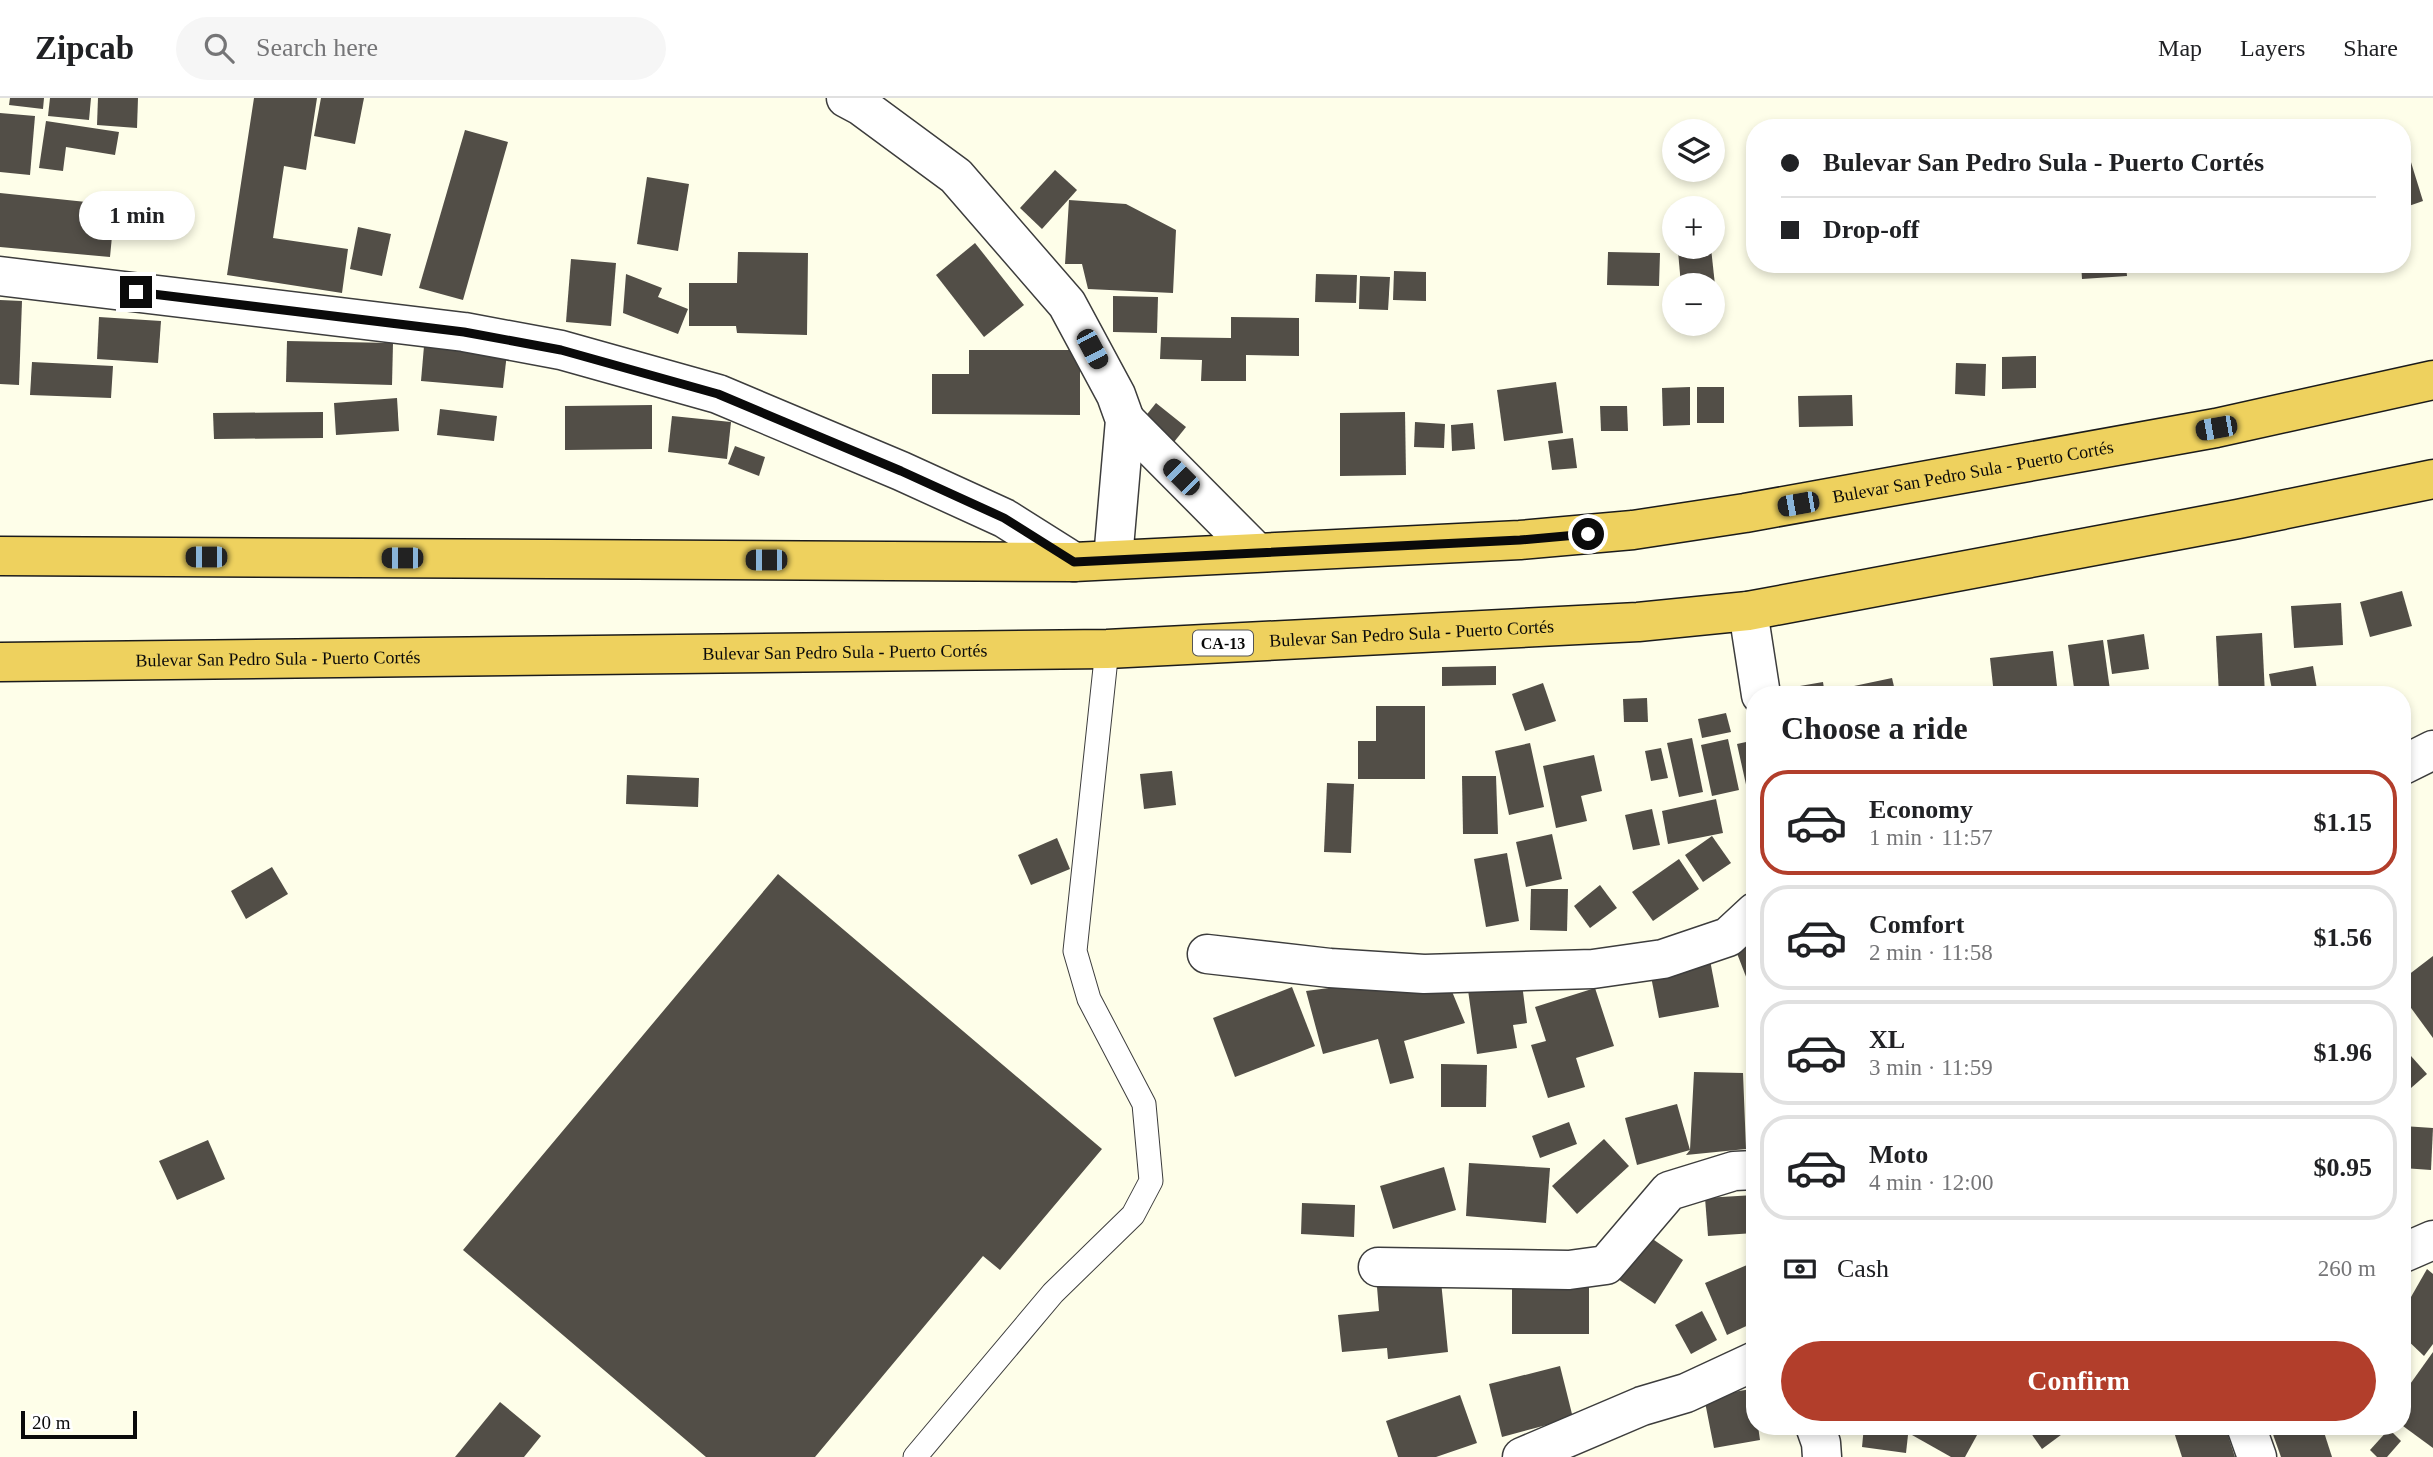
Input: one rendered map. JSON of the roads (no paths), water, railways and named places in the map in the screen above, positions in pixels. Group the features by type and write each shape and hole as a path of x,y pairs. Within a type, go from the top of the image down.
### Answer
{"highway":[{"name":"Bulevar San Pedro Sula - Puerto Cortés","path":"0,556 1074,562 1520,540 1633,530 1745,513 2216,428 2433,380"},
{"name":"Bulevar San Pedro Sula - Puerto Cortés","path":"0,662 1107,649 1639,622 1748,611 2238,519 2433,479"}],"street":[{"path":"846,98 861,106 956,176 1067,304 1110,383 1125,420 1256,552"},
{"path":"0,276 464,332 561,350 718,394 901,471 1004,518 1074,562"},
{"path":"1113,559 1125,420"},
{"path":"1748,611 1760,686"},
{"path":"2411,761 2433,750"},
{"path":"1207,954 1330,968 1424,974 1592,970 1664,960 1728,937 1746,920"},
{"path":"1378,1267 1569,1270 1606,1265 1669,1191 1734,1171 1746,1170"},
{"path":"2411,1250 2433,1240"},
{"path":"1521,1457 1642,1406 1686,1393 1746,1365"},
{"path":"1818,1435 1822,1457"},
{"path":"2249,1435 2257,1457"}],"lane":[{"path":"915,1457 1053,1293 1133,1215 1151,1181 1144,1104 1089,999 1075,951 1107,649"}]}
